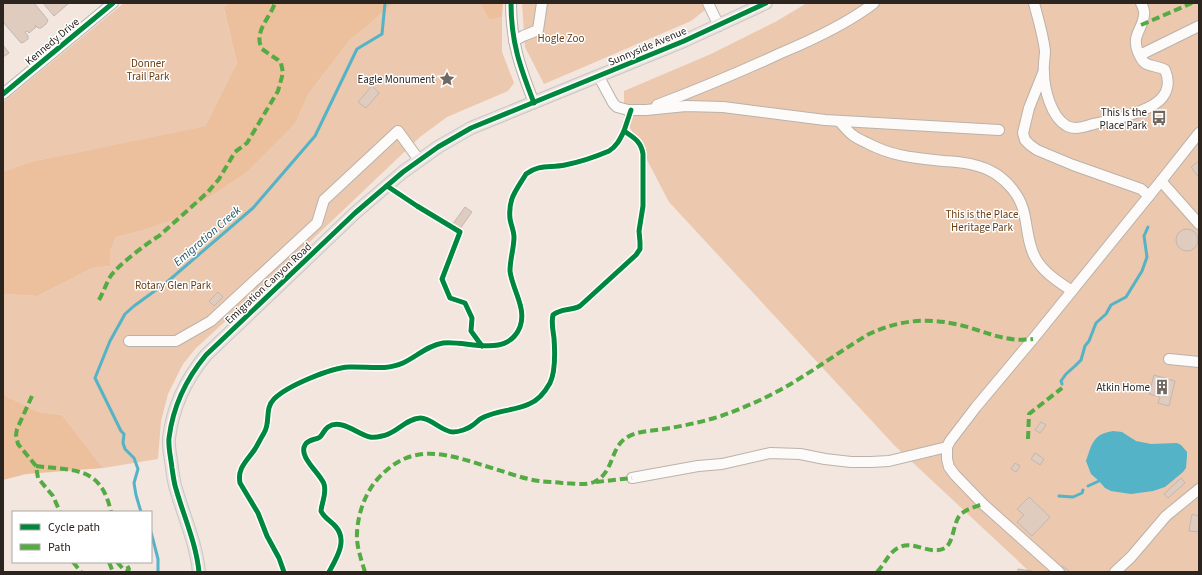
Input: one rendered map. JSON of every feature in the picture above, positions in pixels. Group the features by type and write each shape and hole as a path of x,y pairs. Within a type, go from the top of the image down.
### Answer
{"main road":[{"name":"Sunnyside Avenue","path":"534,102 599,77 719,26 766,3"},
{"name":"Emigration Canyon Road","path":"199,572 198,562 190,532 175,488 169,439 179,398 196,367 206,355 355,213 419,160 471,128 534,102"}],"street":[{"name":"Kennedy Drive","path":"3,94 114,3"},
{"path":"511,3 514,41 519,61 534,102"},
{"path":"514,41 522,36 538,30 542,3"},
{"path":"708,3 719,26"},
{"path":"646,110 723,79 798,46 849,19 874,3"},
{"path":"1034,3 1042,31 1045,52 1044,72 1046,93 1053,110 1061,121 1068,126 1076,128 1134,114 1152,106 1165,94 1168,87 1166,70 1161,67 1146,64 1142,60 1136,47 1138,33 1145,15 1141,3"},
{"path":"1140,55 1199,26"},
{"path":"1044,72 1029,108 1023,133 1025,140 1030,146 1079,168 1142,190 1149,196"},
{"path":"599,77 613,103 628,110 646,110 686,106 723,107 839,121 1000,130"},
{"path":"839,121 855,137 891,154 905,157 964,163 986,169 996,174 1006,182 1020,200 1024,209 1029,240 1034,257 1039,265 1072,291"},
{"path":"129,341 176,341 211,321 317,223 324,200 398,131 419,160"},
{"path":"1059,572 983,504 955,475 949,467 947,448 950,440 1199,133"},
{"path":"1161,181 1199,224"},
{"path":"1169,359 1199,362"},
{"path":"632,478 698,466 722,464 770,453 800,454 838,460 871,462 889,461 947,448"},
{"path":"1115,572 1131,557 1166,516 1199,489"}],"green space":[{"name":"Donner Trail Park","path":"124,3 228,3 224,10 237,63 207,126 30,162 3,172 3,102"},
{"name":"Rotary Glen Park","path":"394,3 480,3 489,20 502,17 502,52 514,83 508,91 447,117 420,137 196,348 183,364 168,394 161,421 158,459 103,468 62,415 38,412 6,396 3,393 3,295 37,296 92,268 110,266 110,252 116,237 144,230 178,218 246,173 295,124 309,93 349,41"},
{"name":"Hogle Zoo","path":"522,3 716,3 691,21 544,84 525,47"},
{"name":"This is the Place Heritage Park","path":"807,3 1199,3 1199,572 1030,572 895,446 669,202 624,116 624,91 711,54 777,21"}],"shaded area":[{"path":"228,3 394,3 349,41 309,93 295,124 246,173 178,218 144,230 116,237 110,252 110,266 92,268 37,296 3,295 3,172 30,162 206,126 237,63 224,9"},
{"path":"480,3 503,3 502,17 489,20"},
{"path":"3,393 6,396 38,412 62,415 103,468 26,474 3,480"}],"water":[{"path":"1106,432 1122,432 1136,441 1151,444 1177,443 1181,445 1187,452 1186,468 1165,487 1153,491 1131,494 1111,491 1105,488 1091,474 1086,461 1092,445 1097,437"}],"building":[{"path":"3,3 34,3 48,20 41,28 38,28 35,25 36,27 29,33 27,31 25,32 28,39 21,43 3,22"},
{"path":"43,3 69,3 54,16"},
{"path":"3,45 9,53 3,57"},
{"path":"372,86 379,93 366,108 358,102"},
{"path":"1199,161 1199,178 1191,167"},
{"path":"465,207 472,212 459,230 452,225"},
{"path":"1187,229 1191,230 1197,236 1197,244 1191,250 1187,251 1183,250 1177,244 1176,240 1177,236 1183,230"},
{"path":"218,292 223,297 214,306 209,301"},
{"name":"Atkin Home","path":"1154,375 1175,381 1169,406 1158,403 1160,397 1149,394"},
{"path":"1041,422 1046,425 1040,433 1035,430"},
{"path":"1035,453 1044,459 1040,465 1031,459"},
{"path":"1015,463 1020,466 1016,472 1011,469"},
{"path":"1181,478 1185,483 1168,498 1164,494"},
{"path":"1029,497 1050,517 1032,536 1017,522 1024,515 1017,509"},
{"path":"1192,514 1199,516 1199,532 1189,531"},
{"path":"1062,566 1069,571 1065,572 1061,569"},
{"path":"1018,569 1032,571 1032,572 1018,572"}],"waterway":[{"name":"Emigration Creek","path":"141,511 134,483 138,469 134,458 125,449 123,443 124,434 121,431 95,378 110,341 125,314 167,282 253,208 315,136 357,49 382,34 385,3"},
{"path":"1062,384 1061,381 1066,374 1081,360 1085,346 1089,341 1096,323 1106,314 1111,305 1126,297 1142,271 1147,257 1144,236 1148,227"},
{"path":"1088,486 1099,481"},
{"path":"1059,496 1073,497 1082,493 1083,490"},
{"name":"Emigration Creek","path":"152,536 158,559 158,572"}],"marked path":[{"path":"99,300 110,277 125,261 159,236 208,192 219,179 235,152 247,143 278,91 283,73 281,63 262,49 260,43 263,25 275,3"},
{"path":"1141,25 1192,3"},
{"path":"365,572 357,540 361,510 367,495 375,482 389,468 403,459 417,455 447,455 533,480 586,484 594,482 605,473 617,448 626,438 634,434 700,422 747,406 789,385 869,334 894,325 919,321 944,322 957,324 1009,339 1033,339"},
{"path":"1028,439 1029,414 1062,388"},
{"path":"32,396 17,429 16,435 18,444 36,466 38,478 53,496 60,511"},
{"path":"36,466 74,471 93,479 101,486 107,497 111,511"},
{"path":"596,482 632,478"},
{"path":"877,572 893,551 905,545 934,550 945,548 952,537 960,515 983,504"},
{"path":"74,563 81,572"},
{"path":"109,563 113,572"},
{"path":"118,563 124,570 127,571 129,569 126,563"}],"cycle path":[{"path":"3,94 113,3"},
{"path":"511,3 511,17 517,54 524,78 534,103"},
{"path":"199,572 193,540 175,484 169,442 171,426 177,404 192,374 206,355 355,213 403,172 438,147 471,128 684,41 766,3"},
{"path":"329,572 340,550 341,538 336,527 324,516 321,511 325,488 322,480 304,455 306,443 320,437 328,427 338,424 344,425 370,437 374,437 387,435 410,421 424,418 445,430 453,432 469,428 488,415 529,404 541,396 550,383 554,367 555,355 552,323 553,315 559,311 573,309 580,306 636,255 640,249 639,231 643,206 643,154 639,143 624,131 631,110"},
{"path":"284,572 258,513 240,483 239,478 243,465 255,449 266,429 269,407 274,399 298,383 320,374 341,368 390,367 403,363 438,344 453,343 486,346 506,343 514,337 522,320 522,313 510,271 514,237 510,219 510,206 516,190 526,174 535,169 571,164 609,151 620,140 624,131"},
{"path":"387,186 460,232 442,279 450,298 465,303 472,318 471,331 482,346"}],"place":[{"name":"Eagle Monument","path":"447,79"},
{"name":"This Is the Place Park","path":"1159,118"},
{"name":"Atkin Home","path":"1162,387"}]}
